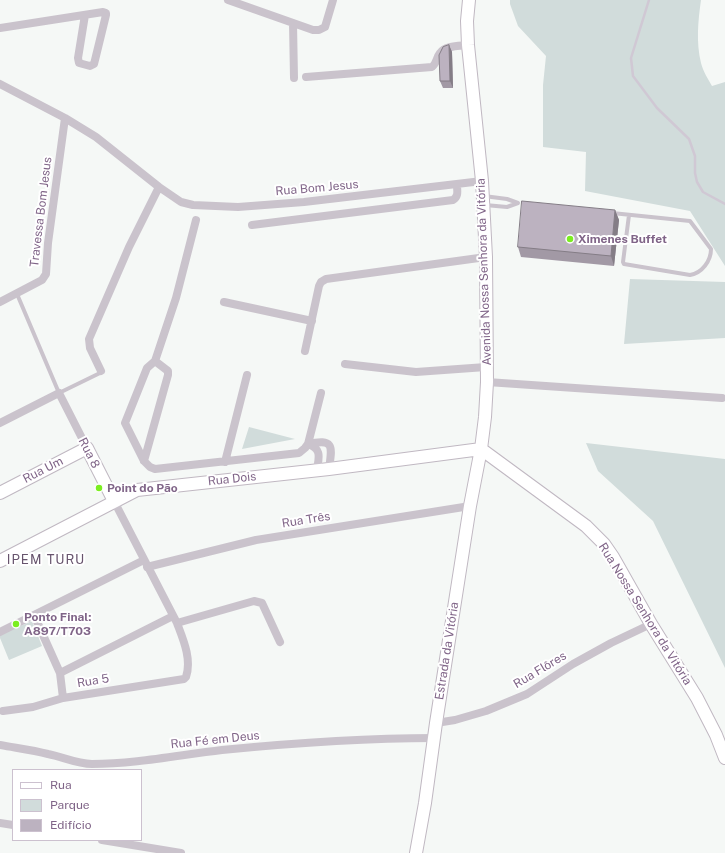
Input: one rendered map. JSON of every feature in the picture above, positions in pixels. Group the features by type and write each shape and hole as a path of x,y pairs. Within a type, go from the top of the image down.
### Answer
{"main road":[{"name":"Avenida Nossa Senhora da Vitória","path":"469,0 467,21 468,45 482,181 486,257 487,382 481,449"},
{"name":"Rua Um","path":"0,493 87,448"},
{"name":"Rua 8","path":"87,448 114,501"},
{"name":"Rua Nossa Senhora da Vitória","path":"481,449 586,526 595,534 613,556 651,624 697,698 716,734 725,758"},
{"name":"Estrada da Vitória","path":"416,853 470,506 481,449"},
{"name":"Rua Dois","path":"0,561 137,490 329,469 481,449"},
{"path":"478,464 483,460 494,459"}],"street":[{"path":"228,0 320,30 325,27 333,0"},
{"path":"0,28 103,12 106,13 94,64 90,66 84,65 78,61 85,15"},
{"path":"293,22 294,78"},
{"path":"306,77 432,67 436,64 439,53 445,48 468,45"},
{"name":"Rua Bom Jesus","path":"0,84 65,118 96,137 159,187 184,203 200,206 238,207 304,202 482,181"},
{"name":"Travessa Bom Jesus","path":"0,302 42,280 46,274 48,243 65,118"},
{"path":"252,225 453,200 458,194 456,185"},
{"path":"101,371 90,348 89,339 129,247 159,187"},
{"path":"196,220 176,298 155,361 148,368 125,423 144,461 150,467 155,469 295,454 302,451 308,444 321,393"},
{"path":"306,351 320,286 326,279 486,257"},
{"path":"224,302 312,321"},
{"path":"144,461 168,375 168,371 155,361"},
{"path":"345,364 416,372 486,367"},
{"path":"225,462 247,375"},
{"path":"487,382 722,398"},
{"path":"0,423 59,393"},
{"name":"Rua 8","path":"59,393 87,448"},
{"path":"308,444 321,442 330,445 332,452 329,469"},
{"path":"308,444 315,447 318,452 319,459 317,470"},
{"name":"Rua 8","path":"114,501 175,619 184,643 188,661 186,677"},
{"name":"Rua Três","path":"0,632 146,564 256,540 470,506"},
{"path":"60,674 175,619 254,601 259,601 262,603 280,642"},
{"path":"34,615 60,674 63,698"},
{"name":"Rua Flôres","path":"436,723 455,720 486,711 527,694 573,664 611,643 651,624"},
{"name":"Rua 5","path":"3,711 33,706 63,698 184,679 186,677"},
{"name":"Rua Fé em Deus","path":"0,745 49,754 77,762 91,764 328,740 435,738"},
{"path":"0,822 12,825"},
{"path":"108,841 181,853"}],"lane":[{"path":"483,200 507,199 526,204"},
{"path":"483,200 507,207 518,203"},
{"path":"605,212 692,222 711,248 711,253 703,269 698,274 690,275 624,264 622,262 629,215"},
{"name":"Rua 8","path":"17,294 59,393"},
{"path":"59,393 100,373 101,371"}],"green space":[{"path":"510,0 701,0 698,47 701,63 712,86 725,82 725,266 690,211 585,191 586,152 543,147 543,85 546,56 518,26"},
{"path":"630,279 725,282 725,338 624,344"},
{"path":"249,427 295,439 242,449"},
{"path":"586,443 725,459 725,668 653,521 598,471"},
{"path":"32,621 42,646 9,660 0,635"}],"building":[{"path":"449,45 450,81 440,81 439,55 443,47"},
{"name":"Ximenes Buffet","path":"522,201 615,210 611,256 518,247"}],"waterway":[{"path":"649,0 631,58 633,76 657,108 689,139 695,156 695,173 697,182 703,192 725,204"}],"place":[{"name":"Ximenes Buffet","path":"570,239"},
{"name":"Point do Pão","path":"99,488"},
{"name":"Ponto Final: A897/T703","path":"16,624"}],"district":[{"name":"IPEM TURU","path":"46,560"}]}
